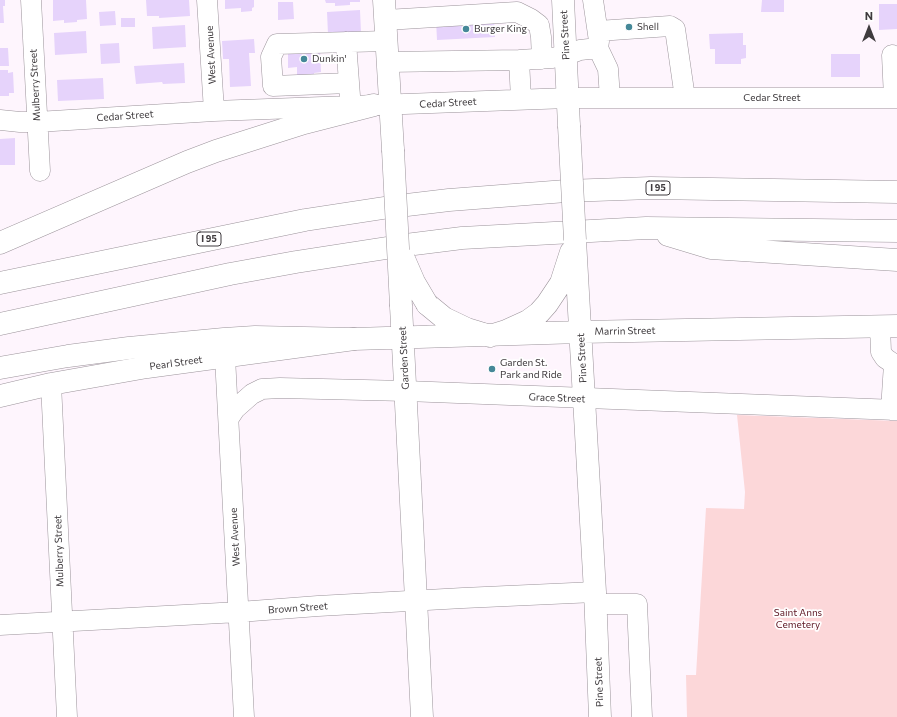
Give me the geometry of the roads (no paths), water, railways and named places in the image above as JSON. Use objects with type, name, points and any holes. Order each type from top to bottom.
[{"type":"main road","name":"Pine Street","points":[[563,0],[600,717]]},
{"type":"main road","name":"Garden Street","points":[[386,20],[388,62],[382,105],[393,150],[422,717]]},
{"type":"main road","points":[[0,243],[216,150],[298,125],[382,105]]},
{"type":"main road","name":"I 95","points":[[0,283],[291,223],[363,211],[449,200],[535,192],[644,188],[897,192]]},
{"type":"main road","points":[[646,228],[711,248],[897,260]]},
{"type":"main road","points":[[0,324],[230,274],[317,258],[462,238],[646,228],[897,232]]},
{"type":"main road","points":[[397,239],[403,258],[414,282],[427,304],[439,315],[455,325],[490,336],[506,331],[528,321],[539,313],[555,294],[566,270],[575,240]]},
{"type":"main road","name":"Marrin Street","points":[[354,339],[490,336],[580,332],[888,326]]},
{"type":"main road","points":[[0,368],[68,356],[121,349],[224,339],[255,337],[354,339]]},
{"type":"main road","name":"Pearl Street","points":[[0,396],[52,384],[154,366],[354,339]]},
{"type":"street","name":"Mulberry Street","points":[[31,0],[40,171]]},
{"type":"street","name":"West Avenue","points":[[207,0],[214,111]]},
{"type":"street","points":[[594,0],[598,40],[608,69],[610,98]]},
{"type":"street","points":[[349,84],[273,86],[271,57],[277,44],[346,42],[386,20],[518,12],[532,19],[539,25],[542,59]]},
{"type":"street","points":[[388,62],[542,59],[566,55],[580,50],[598,40],[670,26],[675,29],[685,98]]},
{"type":"street","points":[[346,42],[350,106]]},
{"type":"street","points":[[896,55],[896,98]]},
{"type":"street","points":[[519,60],[521,100]]},
{"type":"street","name":"Cedar Street","points":[[0,120],[37,122],[214,111],[568,98],[896,98]]},
{"type":"street","points":[[888,326],[881,352],[885,358],[895,364],[894,410]]},
{"type":"street","name":"West Avenue","points":[[224,357],[244,717]]},
{"type":"street","name":"Mulberry Street","points":[[52,384],[66,717]]},
{"type":"street","name":"Grace Street","points":[[228,418],[242,402],[252,394],[262,389],[280,388],[406,391],[894,410]]},
{"type":"street","name":"Brown Street","points":[[0,625],[416,601],[595,598],[637,604],[642,717]]},
{"type":"place","name":"Shell","points":[[629,27]]},
{"type":"place","name":"Burger King","points":[[466,29]]},
{"type":"place","name":"Dunkin'","points":[[304,59]]},
{"type":"place","name":"Garden St. Park and Ride","points":[[492,369]]},
{"type":"park label","name":"Saint Anns Cemetery","points":[[798,618]]}]
